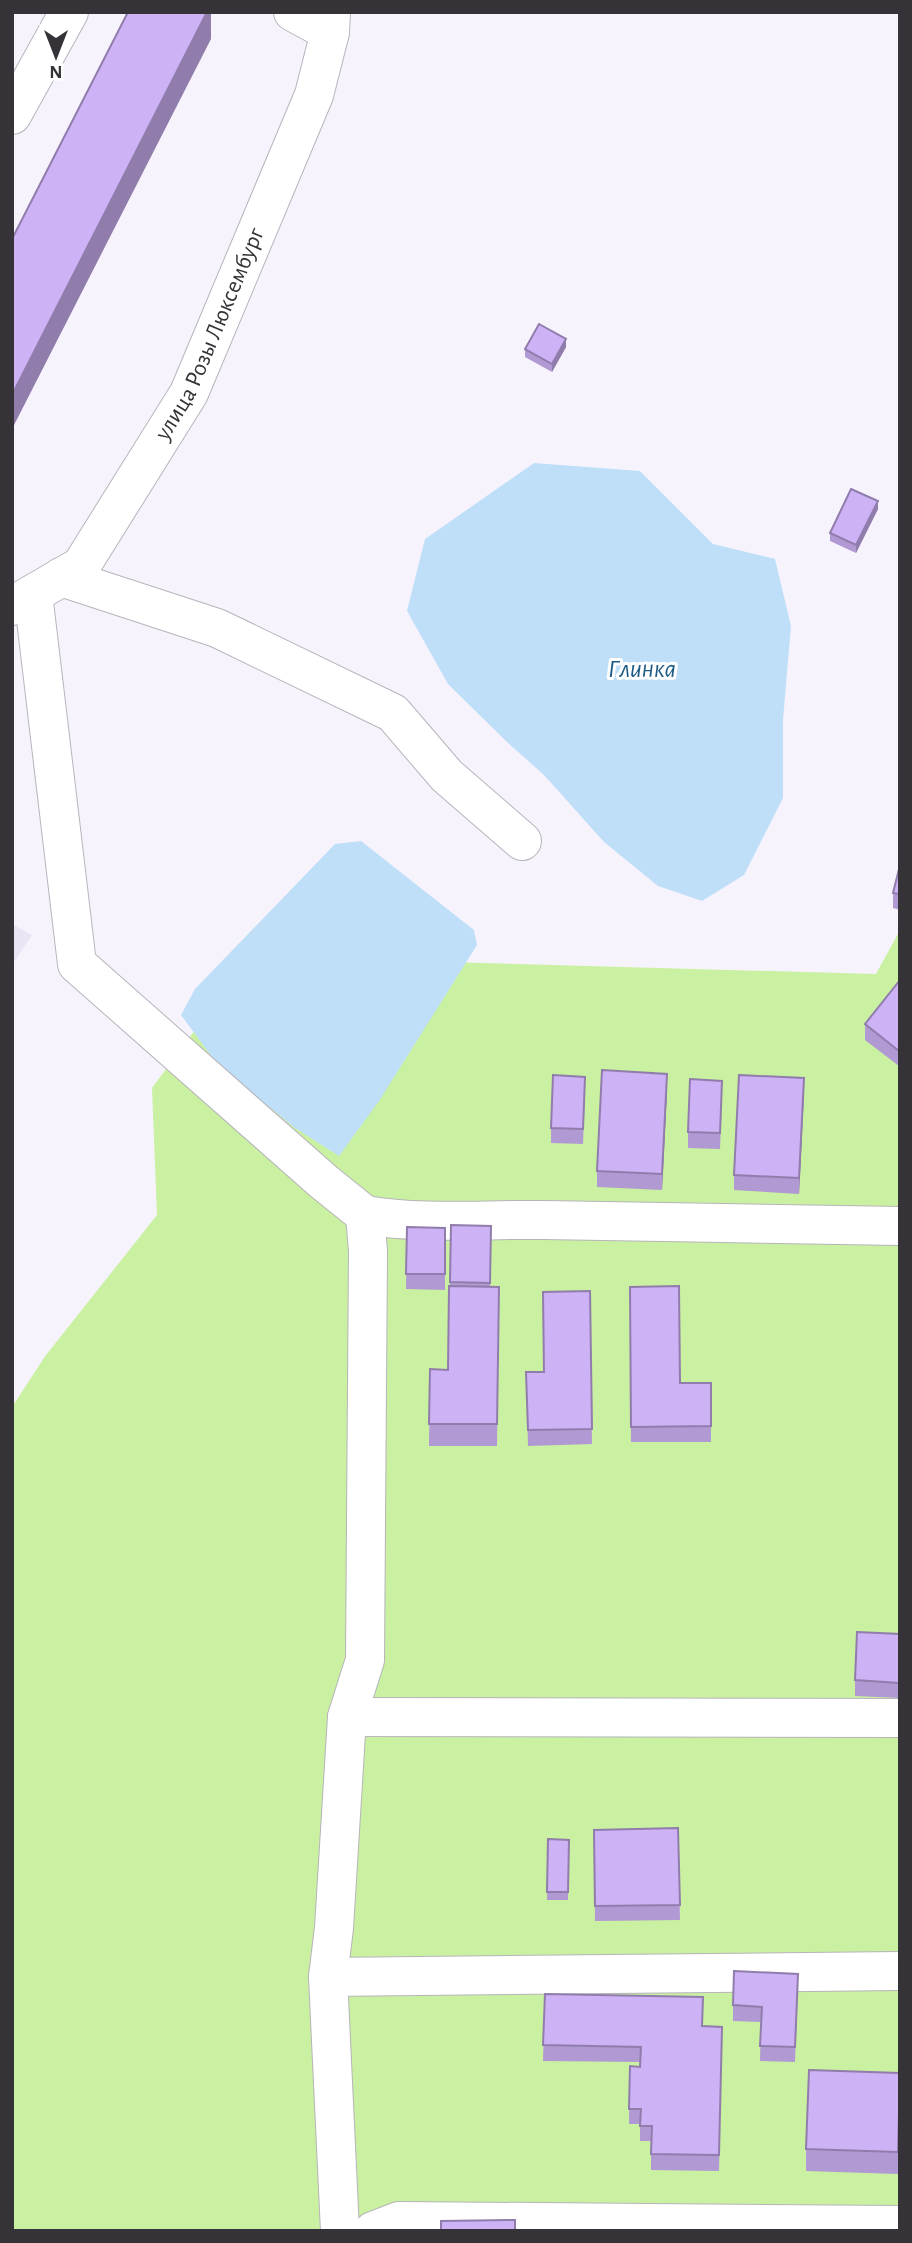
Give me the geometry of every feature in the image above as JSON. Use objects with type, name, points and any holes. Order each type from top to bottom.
[{"type":"street","points":[[12,115],[69,12]]},
{"type":"street","points":[[293,12],[330,22]]},
{"type":"street","name":"улица Розы Люксембург","points":[[35,593],[81,566],[189,393],[314,95],[330,22]]},
{"type":"street","points":[[340,2231],[328,1977],[334,1928],[347,1717],[365,1660],[366,1233],[77,964],[35,593],[218,628],[393,713],[447,776],[522,841]]},
{"type":"street","points":[[366,1233],[386,1219],[449,1222],[530,1220],[900,1226]]},
{"type":"street","points":[[347,1717],[900,1718]]},
{"type":"street","points":[[328,1977],[900,1971]]},
{"type":"street","points":[[373,2231],[399,2221],[900,2225]]},
{"type":"shaded area","points":[[12,924],[32,935],[12,965]]},
{"type":"green space","points":[[900,930],[900,2219],[689,2231],[12,2231],[12,1407],[46,1355],[157,1215],[152,1088],[258,945],[409,961],[876,974]]},
{"type":"water","name":"Глинка","points":[[534,463],[640,471],[713,544],[775,559],[791,626],[783,720],[783,798],[744,875],[702,901],[658,886],[604,842],[544,775],[448,684],[407,611],[425,539]]},
{"type":"water","points":[[361,841],[474,930],[477,945],[379,1101],[339,1156],[295,1128],[218,1065],[181,1015],[195,989],[335,844]]},
{"type":"building","points":[[128,12],[207,12],[12,395],[12,239]]},
{"type":"building","points":[[539,324],[566,339],[552,364],[525,349]]},
{"type":"building","points":[[851,489],[878,501],[856,545],[830,533]]},
{"type":"building","points":[[900,865],[900,894],[893,893]]},
{"type":"building","points":[[900,980],[900,1050],[899,1051],[865,1024]]},
{"type":"building","points":[[602,1070],[667,1074],[662,1174],[597,1171]]},
{"type":"building","points":[[553,1075],[585,1077],[583,1129],[551,1128]]},
{"type":"building","points":[[739,1075],[804,1078],[799,1178],[734,1175]]},
{"type":"building","points":[[690,1079],[722,1081],[720,1133],[688,1132]]},
{"type":"building","points":[[451,1225],[491,1226],[490,1283],[450,1282]]},
{"type":"building","points":[[407,1227],[445,1228],[445,1274],[406,1274]]},
{"type":"building","points":[[449,1286],[499,1287],[497,1424],[429,1424],[430,1369],[448,1370]]},
{"type":"building","points":[[679,1286],[680,1383],[711,1383],[711,1426],[631,1427],[630,1287]]},
{"type":"building","points":[[590,1291],[592,1429],[528,1430],[526,1372],[544,1372],[543,1292]]},
{"type":"building","points":[[857,1632],[900,1634],[900,1683],[855,1680]]},
{"type":"building","points":[[678,1828],[680,1905],[595,1906],[594,1830]]},
{"type":"building","points":[[548,1839],[569,1840],[568,1892],[547,1892]]},
{"type":"building","points":[[734,1971],[798,1974],[795,2047],[760,2046],[762,2007],[733,2005]]},
{"type":"building","points":[[545,1994],[703,1997],[702,2026],[722,2027],[719,2155],[651,2154],[652,2126],[640,2126],[641,2109],[629,2109],[630,2066],[640,2067],[641,2047],[543,2045]]},
{"type":"building","points":[[809,2070],[900,2073],[898,2152],[806,2149]]},
{"type":"building","points":[[515,2220],[515,2231],[441,2231],[441,2221]]}]
